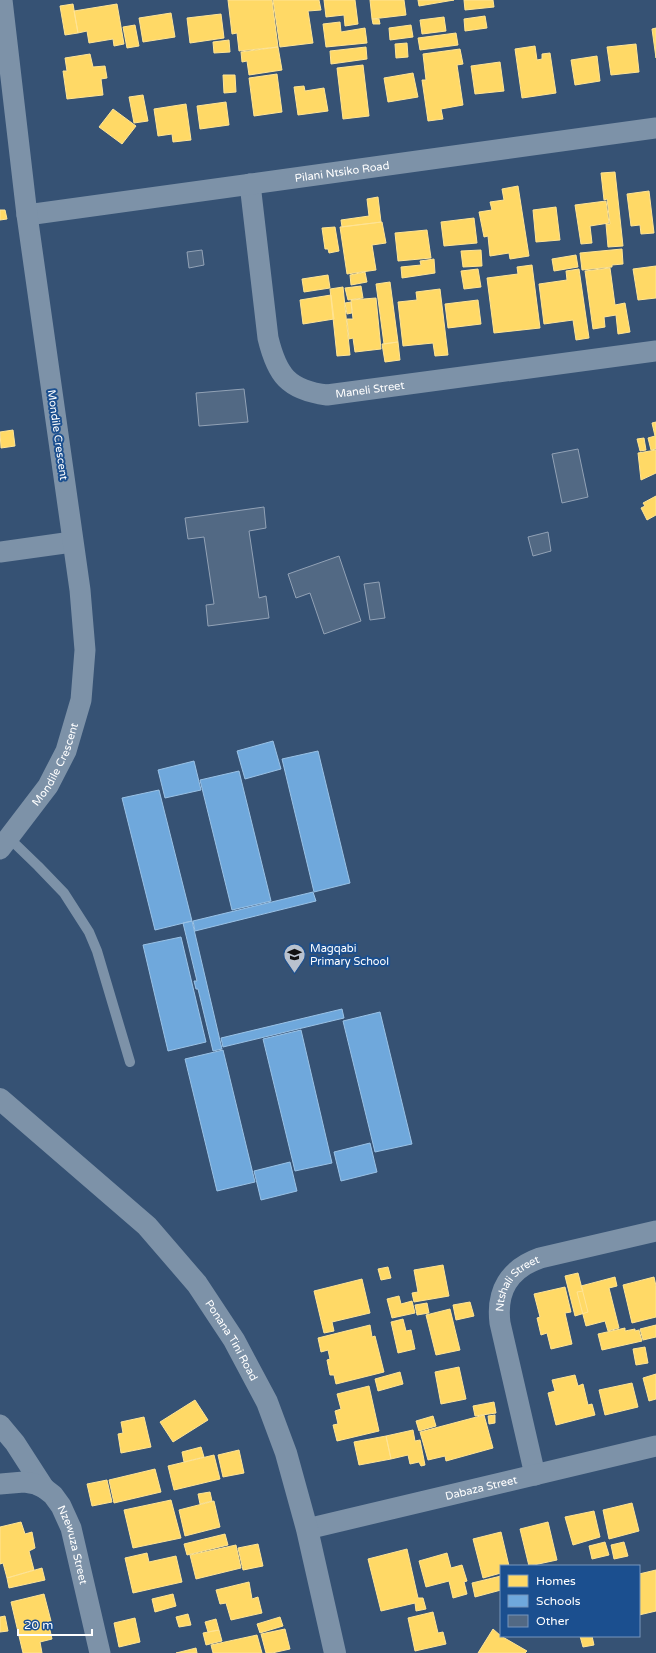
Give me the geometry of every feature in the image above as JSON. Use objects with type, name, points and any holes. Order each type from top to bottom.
[{"type":"street","name":"Mondile Crescent","points":[[2,0],[27,215],[72,542],[80,590],[85,650],[81,700],[66,751],[48,786],[4,844]]},
{"type":"street","name":"Pilani Ntsiko Road","points":[[27,215],[656,128]]},
{"type":"street","name":"Maneli Street","points":[[250,184],[269,343],[278,367],[298,389],[311,393],[327,395],[656,351]]},
{"type":"street","points":[[0,552],[72,542]]},
{"type":"street","name":"Ponana Tini Road","points":[[1,1101],[147,1226],[197,1284],[234,1340],[267,1402],[286,1453],[307,1529],[336,1653]]},
{"type":"street","name":"Ntshali Street","points":[[535,1474],[500,1323],[498,1309],[500,1294],[507,1283],[527,1263],[540,1258],[656,1231]]},
{"type":"street","points":[[0,1425],[15,1444],[44,1488]]},
{"type":"street","name":"Dabaza Street","points":[[307,1529],[656,1446]]},
{"type":"street","name":"Nzewuza Street","points":[[0,1484],[24,1482],[35,1484],[44,1488],[61,1506],[71,1528],[100,1653]]},
{"type":"lane","points":[[4,844],[38,866],[64,893],[89,932],[97,951],[130,1062]]},
{"type":"building: Homes","points":[[228,0],[272,0],[278,47],[239,51],[237,33],[232,34]]},
{"type":"building: Homes","points":[[273,0],[319,0],[321,10],[308,11],[313,43],[280,47]]},
{"type":"building: Homes","points":[[324,0],[355,0],[358,24],[345,26],[344,15],[326,17]]},
{"type":"building: Homes","points":[[370,0],[404,0],[406,15],[372,19]]},
{"type":"building: Homes","points":[[418,0],[454,0],[419,6]]},
{"type":"building: Homes","points":[[464,0],[493,0],[494,7],[465,10]]},
{"type":"building: Homes","points":[[73,4],[78,33],[65,35],[60,6]]},
{"type":"building: Homes","points":[[117,4],[124,44],[114,46],[113,39],[89,43],[87,31],[78,33],[74,11]]},
{"type":"building: Homes","points":[[171,13],[175,37],[143,42],[139,18]]},
{"type":"building: Homes","points":[[221,14],[224,38],[190,43],[187,18]]},
{"type":"building: Homes","points":[[485,16],[487,28],[465,31],[464,19]]},
{"type":"building: Homes","points":[[444,17],[446,31],[422,34],[420,20]]},
{"type":"building: Homes","points":[[372,19],[379,19],[380,24],[373,24]]},
{"type":"building: Homes","points":[[340,22],[341,32],[365,28],[367,43],[326,47],[323,24]]},
{"type":"building: Homes","points":[[135,25],[139,46],[127,48],[123,27]]},
{"type":"building: Homes","points":[[411,25],[413,37],[390,40],[389,28]]},
{"type":"building: Homes","points":[[656,28],[656,58],[652,29]]},
{"type":"building: Homes","points":[[456,33],[458,45],[420,50],[418,38]]},
{"type":"building: Homes","points":[[229,40],[230,52],[214,53],[213,42]]},
{"type":"building: Homes","points":[[407,43],[408,57],[396,58],[395,44]]},
{"type":"building: Homes","points":[[636,44],[639,72],[611,75],[607,47]]},
{"type":"building: Homes","points":[[535,46],[537,60],[542,59],[542,54],[550,53],[556,93],[522,98],[515,49]]},
{"type":"building: Homes","points":[[278,47],[282,70],[249,75],[247,61],[242,62],[241,52]]},
{"type":"building: Homes","points":[[366,47],[367,59],[331,64],[330,51]]},
{"type":"building: Homes","points":[[460,49],[463,64],[457,65],[463,105],[441,109],[443,119],[428,121],[422,80],[426,80],[423,54]]},
{"type":"building: Homes","points":[[90,54],[93,67],[105,66],[107,78],[101,79],[103,95],[67,99],[63,71],[67,71],[65,58]]},
{"type":"building: Homes","points":[[597,56],[600,81],[575,85],[571,60]]},
{"type":"building: Homes","points":[[500,62],[504,91],[475,94],[471,66]]},
{"type":"building: Homes","points":[[363,65],[369,116],[343,119],[337,68]]},
{"type":"building: Homes","points":[[413,73],[418,97],[388,102],[384,78]]},
{"type":"building: Homes","points":[[277,74],[282,112],[254,116],[249,78]]},
{"type":"building: Homes","points":[[223,75],[235,75],[236,92],[224,93]]},
{"type":"building: Homes","points":[[304,86],[305,91],[324,88],[328,111],[298,115],[294,87]]},
{"type":"building: Homes","points":[[143,95],[148,121],[134,123],[129,97]]},
{"type":"building: Homes","points":[[226,102],[229,125],[200,129],[197,106]]},
{"type":"building: Homes","points":[[186,104],[191,140],[173,142],[172,134],[158,136],[154,109]]},
{"type":"building: Homes","points":[[113,109],[136,126],[122,144],[99,127]]},
{"type":"building: Homes","points":[[615,172],[623,246],[608,247],[606,224],[610,224],[607,199],[604,200],[601,173]]},
{"type":"building: Homes","points":[[518,186],[529,256],[510,259],[509,253],[490,256],[488,236],[484,237],[479,212],[492,210],[490,202],[504,200],[502,189]]},
{"type":"building: Homes","points":[[649,191],[654,233],[641,234],[640,225],[631,226],[627,194]]},
{"type":"building: Homes","points":[[378,197],[381,222],[342,227],[341,220],[369,216],[367,199]]},
{"type":"building: Homes","points":[[606,201],[609,223],[590,226],[592,243],[581,244],[575,205]]},
{"type":"building: Homes","points":[[556,207],[560,240],[536,242],[533,210]]},
{"type":"building: Homes","points":[[0,210],[5,210],[7,219],[0,220]]},
{"type":"building: Homes","points":[[474,218],[477,243],[444,246],[441,222]]},
{"type":"building: Homes","points":[[382,222],[386,243],[372,245],[376,270],[347,274],[340,227]]},
{"type":"building: Homes","points":[[335,227],[339,251],[329,253],[328,249],[325,249],[322,228]]},
{"type":"building: Homes","points":[[427,230],[431,258],[398,261],[395,233]]},
{"type":"building: Homes","points":[[622,249],[623,264],[612,265],[612,267],[582,270],[580,253]]},
{"type":"building: Homes","points":[[481,250],[482,266],[463,267],[461,251]]},
{"type":"building: Homes","points":[[576,255],[578,267],[554,271],[552,259]]},
{"type":"building: Homes","points":[[434,259],[435,273],[402,278],[401,267],[421,265],[420,261]]},
{"type":"building: Homes","points":[[532,265],[540,328],[494,333],[487,278],[518,274],[517,267]]},
{"type":"building: Homes","points":[[656,266],[656,298],[638,300],[633,269]]},
{"type":"building: Homes","points":[[610,268],[615,305],[625,303],[630,332],[618,334],[616,315],[604,317],[605,327],[593,329],[585,271]]},
{"type":"building: Homes","points":[[478,269],[481,287],[464,289],[461,271]]},
{"type":"building: Homes","points":[[579,269],[589,338],[576,340],[573,320],[544,324],[539,284],[567,280],[566,271]]},
{"type":"building: Homes","points":[[365,272],[367,282],[351,285],[350,275]]},
{"type":"building: Homes","points":[[328,275],[330,288],[304,292],[302,279]]},
{"type":"building: Homes","points":[[390,282],[398,342],[384,344],[376,284]]},
{"type":"building: Homes","points":[[361,286],[363,298],[348,300],[345,288]]},
{"type":"building: Homes","points":[[343,287],[350,355],[337,356],[330,289]]},
{"type":"building: Homes","points":[[440,289],[448,355],[435,356],[433,343],[403,346],[398,302],[417,300],[416,292]]},
{"type":"building: Homes","points":[[331,295],[334,319],[303,324],[300,300]]},
{"type":"building: Homes","points":[[376,298],[381,349],[355,352],[353,338],[349,339],[347,319],[353,319],[351,300]]},
{"type":"building: Homes","points":[[478,300],[481,324],[448,328],[445,304]]},
{"type":"building: Homes","points":[[351,302],[352,313],[347,314],[345,303]]},
{"type":"building: Homes","points":[[398,342],[400,360],[385,362],[382,344]]},
{"type":"building: Homes","points":[[656,422],[656,449],[651,450],[648,438],[655,436],[652,423]]},
{"type":"building: Homes","points":[[13,430],[15,446],[1,448],[0,432]]},
{"type":"building: Homes","points":[[644,438],[646,450],[640,451],[637,439]]},
{"type":"building: Homes","points":[[656,450],[656,473],[641,480],[638,453]]},
{"type":"building: Homes","points":[[656,496],[656,515],[647,520],[641,508],[645,506],[643,503]]},
{"type":"building: Homes","points":[[443,1265],[449,1296],[414,1302],[412,1293],[418,1292],[414,1270]]},
{"type":"building: Homes","points":[[388,1267],[391,1278],[381,1280],[378,1269]]},
{"type":"building: Homes","points":[[578,1273],[588,1312],[575,1316],[565,1276]]},
{"type":"building: Homes","points":[[615,1277],[617,1286],[609,1288],[619,1328],[608,1331],[605,1321],[586,1326],[577,1292],[583,1291],[581,1286]]},
{"type":"building: Homes","points":[[654,1277],[656,1286],[656,1317],[632,1323],[623,1285]]},
{"type":"building: Homes","points":[[362,1279],[370,1313],[332,1322],[334,1331],[324,1333],[314,1291]]},
{"type":"building: Homes","points":[[565,1287],[571,1312],[565,1313],[572,1344],[551,1349],[547,1333],[541,1335],[537,1318],[540,1317],[534,1294]]},
{"type":"building: Homes","points":[[399,1296],[401,1304],[412,1301],[415,1313],[392,1318],[387,1299]]},
{"type":"building: Homes","points":[[470,1302],[474,1316],[456,1320],[453,1305]]},
{"type":"building: Homes","points":[[427,1303],[429,1313],[417,1315],[415,1305]]},
{"type":"building: Homes","points":[[450,1309],[460,1350],[436,1355],[426,1315]]},
{"type":"building: Homes","points":[[403,1319],[406,1331],[411,1330],[415,1349],[398,1353],[391,1322]]},
{"type":"building: Homes","points":[[370,1325],[372,1337],[375,1336],[384,1372],[336,1384],[334,1375],[330,1375],[327,1360],[330,1359],[328,1350],[321,1352],[318,1338]]},
{"type":"building: Homes","points":[[656,1325],[656,1337],[643,1340],[640,1329]]},
{"type":"building: Homes","points":[[625,1328],[625,1331],[635,1329],[635,1331],[639,1330],[642,1341],[602,1350],[598,1334]]},
{"type":"building: Homes","points":[[645,1347],[648,1363],[636,1365],[633,1349]]},
{"type":"building: Homes","points":[[459,1367],[466,1399],[441,1404],[435,1372]]},
{"type":"building: Homes","points":[[400,1372],[403,1384],[378,1391],[375,1379]]},
{"type":"building: Homes","points":[[656,1374],[656,1399],[649,1401],[643,1378]]},
{"type":"building: Homes","points":[[575,1375],[578,1386],[583,1384],[588,1405],[592,1404],[595,1415],[556,1425],[548,1393],[555,1391],[552,1380]]},
{"type":"building: Homes","points":[[632,1383],[638,1407],[605,1415],[599,1390]]},
{"type":"building: Homes","points":[[369,1386],[379,1431],[337,1441],[333,1425],[338,1424],[335,1411],[341,1409],[337,1394]]},
{"type":"building: Homes","points":[[195,1400],[208,1420],[173,1442],[160,1422]]},
{"type":"building: Homes","points":[[494,1402],[496,1413],[475,1416],[473,1406]]},
{"type":"building: Homes","points":[[484,1415],[493,1448],[446,1461],[445,1456],[428,1460],[420,1432]]},
{"type":"building: Homes","points":[[495,1415],[495,1423],[489,1424],[488,1416]]},
{"type":"building: Homes","points":[[433,1416],[436,1426],[419,1431],[416,1421]]},
{"type":"building: Homes","points":[[144,1417],[151,1447],[121,1453],[118,1434],[123,1433],[121,1422]]},
{"type":"building: Homes","points":[[413,1430],[415,1441],[420,1440],[425,1465],[421,1466],[419,1462],[410,1464],[408,1455],[391,1459],[386,1436]]},
{"type":"building: Homes","points":[[386,1436],[391,1459],[359,1465],[354,1442]]},
{"type":"building: Homes","points":[[201,1447],[204,1457],[184,1462],[182,1452]]},
{"type":"building: Homes","points":[[239,1450],[244,1473],[223,1477],[218,1455]]},
{"type":"building: Homes","points":[[214,1455],[220,1479],[174,1490],[168,1466]]},
{"type":"building: Homes","points":[[155,1469],[161,1492],[114,1503],[109,1480]]},
{"type":"building: Homes","points":[[107,1480],[112,1502],[92,1506],[87,1484]]},
{"type":"building: Homes","points":[[210,1492],[212,1501],[200,1504],[198,1494]]},
{"type":"building: Homes","points":[[171,1500],[181,1538],[133,1548],[124,1510]]},
{"type":"building: Homes","points":[[214,1501],[220,1527],[185,1536],[179,1510]]},
{"type":"building: Homes","points":[[632,1503],[639,1531],[609,1539],[603,1510]]},
{"type":"building: Homes","points":[[594,1511],[600,1537],[573,1545],[565,1517]]},
{"type":"building: Homes","points":[[21,1522],[25,1534],[32,1532],[35,1548],[29,1551],[34,1570],[7,1578],[3,1563],[0,1564],[0,1527]]},
{"type":"building: Homes","points":[[548,1522],[557,1560],[529,1565],[520,1529]]},
{"type":"building: Homes","points":[[501,1532],[509,1565],[500,1565],[500,1573],[483,1578],[473,1539]]},
{"type":"building: Homes","points":[[225,1534],[228,1545],[187,1555],[184,1544]]},
{"type":"building: Homes","points":[[605,1542],[609,1555],[592,1559],[589,1546]]},
{"type":"building: Homes","points":[[624,1542],[628,1556],[614,1559],[611,1545]]},
{"type":"building: Homes","points":[[258,1544],[263,1566],[243,1570],[238,1548]]},
{"type":"building: Homes","points":[[236,1545],[241,1568],[196,1579],[190,1555]]},
{"type":"building: Homes","points":[[407,1549],[418,1598],[423,1598],[426,1609],[416,1611],[415,1603],[381,1611],[368,1559]]},
{"type":"building: Homes","points":[[147,1553],[149,1562],[176,1556],[182,1582],[133,1593],[125,1558]]},
{"type":"building: Homes","points":[[447,1553],[451,1568],[462,1565],[467,1581],[464,1582],[467,1594],[453,1598],[449,1581],[426,1587],[419,1561]]},
{"type":"building: Homes","points":[[42,1568],[45,1580],[9,1588],[7,1578]]},
{"type":"building: Homes","points":[[656,1570],[656,1611],[640,1615],[640,1574]]},
{"type":"building: Homes","points":[[500,1576],[500,1590],[475,1597],[472,1583]]},
{"type":"building: Homes","points":[[249,1582],[252,1599],[258,1597],[262,1613],[231,1620],[226,1603],[220,1604],[216,1590]]},
{"type":"building: Homes","points":[[44,1594],[51,1621],[48,1621],[52,1639],[40,1642],[42,1653],[23,1653],[11,1602]]},
{"type":"building: Homes","points":[[173,1594],[176,1606],[155,1612],[152,1599]]},
{"type":"building: Homes","points":[[433,1612],[438,1633],[443,1632],[446,1644],[415,1651],[408,1618]]},
{"type":"building: Homes","points":[[188,1614],[191,1625],[179,1627],[176,1617]]},
{"type":"building: Homes","points":[[5,1616],[8,1631],[0,1632],[0,1617]]},
{"type":"building: Homes","points":[[280,1617],[283,1626],[260,1633],[257,1624]]},
{"type":"building: Homes","points":[[135,1618],[140,1642],[119,1647],[114,1623]]},
{"type":"building: Homes","points":[[216,1619],[219,1630],[208,1632],[205,1622]]},
{"type":"building: Homes","points":[[285,1629],[290,1649],[266,1653],[261,1634]]},
{"type":"building: Homes","points":[[493,1629],[500,1635],[500,1637],[503,1637],[527,1651],[525,1653],[478,1653]]},
{"type":"building: Homes","points":[[219,1630],[222,1641],[206,1645],[203,1633]]},
{"type":"building: Homes","points":[[257,1635],[262,1653],[213,1653],[211,1645]]},
{"type":"building: Homes","points":[[580,1637],[592,1637],[594,1645],[583,1647]]},
{"type":"building: Homes","points":[[196,1648],[197,1653],[176,1653]]},
{"type":"building: Schools","points":[[273,741],[281,769],[245,779],[237,751]]},
{"type":"building: Schools","points":[[318,751],[350,883],[314,892],[282,759]]},
{"type":"building: Schools","points":[[194,761],[201,790],[165,798],[158,770]]},
{"type":"building: Schools","points":[[239,771],[271,901],[232,910],[200,780]]},
{"type":"building: Schools","points":[[159,790],[192,921],[155,930],[122,798]]},
{"type":"building: Schools","points":[[313,892],[316,901],[195,931],[193,921]]},
{"type":"building: Schools","points":[[192,921],[222,1049],[213,1051],[198,989],[196,989],[194,981],[197,981],[183,923]]},
{"type":"building: Schools","points":[[181,937],[206,1042],[168,1051],[143,945]]},
{"type":"building: Schools","points":[[342,1009],[344,1018],[223,1047],[221,1038]]},
{"type":"building: Schools","points":[[380,1012],[412,1144],[375,1152],[343,1021]]},
{"type":"building: Schools","points":[[301,1030],[332,1163],[295,1171],[263,1039]]},
{"type":"building: Schools","points":[[223,1050],[255,1182],[217,1191],[185,1059]]},
{"type":"building: Schools","points":[[370,1143],[377,1172],[341,1181],[334,1152]]},
{"type":"building: Schools","points":[[290,1162],[297,1191],[261,1200],[254,1171]]},
{"type":"building: Other","points":[[202,250],[204,265],[189,268],[187,252]]},
{"type":"building: Other","points":[[244,389],[248,422],[199,426],[196,393]]},
{"type":"building: Other","points":[[578,449],[588,497],[562,503],[552,454]]},
{"type":"building: Other","points":[[264,507],[266,528],[249,531],[259,598],[266,596],[269,618],[208,626],[206,605],[214,604],[204,537],[188,539],[185,518]]},
{"type":"building: Other","points":[[548,532],[551,551],[533,556],[528,537]]},
{"type":"building: Other","points":[[339,556],[361,621],[324,634],[310,593],[296,598],[288,574]]},
{"type":"building: Other","points":[[379,582],[385,618],[370,620],[364,584]]},
{"type":"place","name":"Magqabi Primary School","points":[[295,974]]}]
